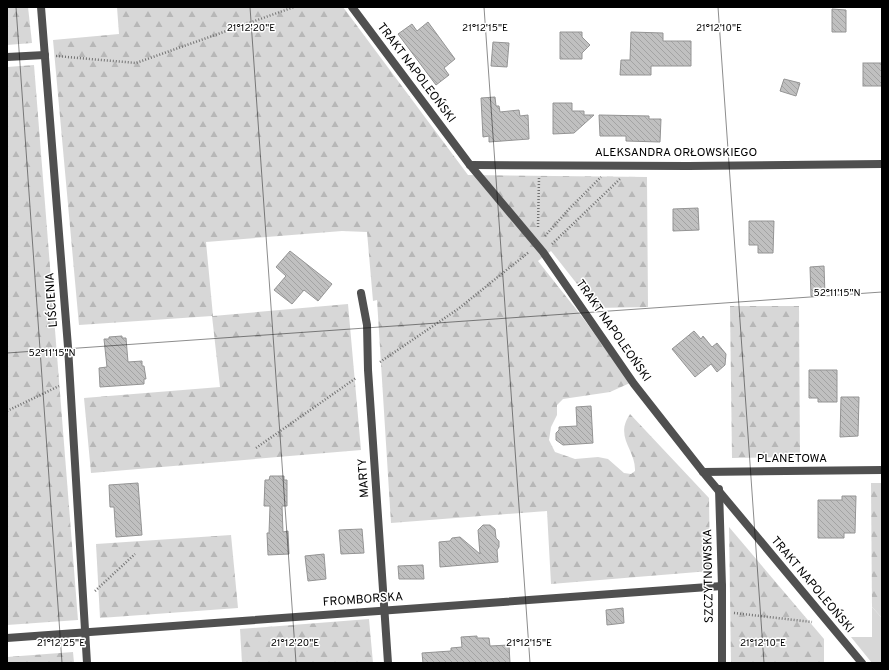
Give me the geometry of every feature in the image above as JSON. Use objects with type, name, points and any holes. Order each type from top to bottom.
[{"type":"street","name":"LIŚCIENIA","points":[[41,7],[70,381],[87,663]]},
{"type":"street","name":"TRAKT NAPOLEOŃSKI","points":[[352,7],[470,165],[543,252],[634,384],[703,472],[719,489],[777,562],[830,623],[862,663]]},
{"type":"street","points":[[7,57],[45,55]]},
{"type":"street","name":"ALEKSANDRA ORŁOWSKIEGO","points":[[470,165],[882,164]]},
{"type":"street","name":"MARTY","points":[[361,293],[367,325],[368,370],[383,610],[388,663]]},
{"type":"street","name":"PLANETOWA","points":[[703,472],[882,470]]},
{"type":"street","name":"SZCZYTNOWSKA","points":[[719,489],[722,586],[722,663]]},
{"type":"street","name":"FROMBORSKA","points":[[7,638],[722,586]]},
{"type":"path","points":[[45,55],[136,63],[294,7]]},
{"type":"path","points":[[537,245],[540,165]]},
{"type":"path","points":[[256,448],[458,309],[537,245],[570,208],[612,165]]},
{"type":"path","points":[[543,252],[634,165]]},
{"type":"path","points":[[7,411],[70,381]]},
{"type":"path","points":[[84,601],[135,554]]},
{"type":"path","points":[[722,611],[830,623]]},
{"type":"green space","points":[[7,7],[28,7],[32,43],[7,45]]},
{"type":"green space","points":[[117,7],[343,7],[468,175],[647,177],[648,307],[596,308],[551,251],[538,261],[583,318],[630,383],[610,392],[563,399],[557,405],[557,415],[551,427],[549,440],[555,452],[575,459],[598,457],[608,459],[624,473],[631,474],[635,471],[634,463],[624,430],[630,414],[709,498],[710,571],[551,584],[547,511],[391,523],[377,300],[373,301],[367,232],[342,231],[206,242],[213,316],[348,304],[361,450],[91,473],[84,398],[220,387],[212,316],[79,325],[53,40],[119,34]]},
{"type":"green space","points":[[34,65],[78,620],[7,625],[7,67]]},
{"type":"green space","points":[[730,306],[799,306],[800,457],[732,458]]},
{"type":"green space","points":[[871,483],[882,483],[882,618],[872,607]]},
{"type":"green space","points":[[729,527],[824,639],[824,663],[731,663]]},
{"type":"green space","points":[[231,535],[238,608],[100,618],[96,544]]},
{"type":"green space","points":[[872,607],[882,618],[882,663],[872,663],[851,637],[872,637]]},
{"type":"green space","points":[[369,619],[373,663],[242,663],[240,629]]},
{"type":"green space","points":[[73,652],[74,663],[7,663],[7,657]]},
{"type":"building","points":[[832,9],[846,10],[846,32],[832,32]]},
{"type":"building","points":[[428,22],[455,59],[444,68],[449,75],[436,85],[398,34],[412,24],[417,31]]},
{"type":"building","points":[[560,32],[582,32],[582,37],[590,45],[582,53],[582,59],[560,59]]},
{"type":"building","points":[[631,32],[663,33],[663,41],[691,41],[691,66],[651,66],[651,75],[620,75],[621,60],[630,60]]},
{"type":"building","points":[[493,42],[509,43],[507,67],[491,66]]},
{"type":"building","points":[[863,63],[882,63],[882,86],[863,86]]},
{"type":"building","points":[[784,79],[800,83],[796,96],[780,91]]},
{"type":"building","points":[[495,97],[496,106],[499,106],[500,112],[519,110],[520,116],[528,115],[529,139],[489,142],[489,136],[483,137],[481,98]]},
{"type":"building","points":[[553,103],[572,103],[572,111],[584,111],[584,115],[594,115],[574,133],[553,134]]},
{"type":"building","points":[[599,115],[649,116],[649,119],[661,119],[660,142],[626,141],[626,136],[600,136]]},
{"type":"building","points":[[698,208],[699,230],[673,231],[673,209]]},
{"type":"building","points":[[749,221],[774,221],[773,253],[758,253],[758,245],[749,245]]},
{"type":"building","points":[[290,251],[332,284],[318,301],[304,290],[292,304],[274,290],[286,276],[276,267]]},
{"type":"building","points":[[824,266],[825,295],[811,296],[810,267]]},
{"type":"building","points":[[694,331],[701,339],[703,336],[712,347],[717,343],[726,354],[725,365],[717,372],[711,364],[695,377],[672,349]]},
{"type":"building","points":[[122,336],[122,338],[126,338],[128,362],[142,361],[146,379],[144,379],[144,384],[100,387],[99,368],[107,367],[104,339]]},
{"type":"building","points":[[809,370],[837,370],[837,402],[818,402],[818,398],[809,398]]},
{"type":"building","points":[[841,397],[859,397],[858,436],[840,437]]},
{"type":"building","points":[[591,406],[593,443],[563,445],[556,440],[556,433],[559,430],[559,427],[577,426],[576,407]]},
{"type":"building","points":[[270,476],[284,476],[284,480],[287,480],[287,506],[282,506],[283,532],[288,531],[289,554],[268,555],[267,533],[269,533],[270,506],[264,506],[265,480],[269,480]]},
{"type":"building","points":[[138,483],[142,535],[116,537],[114,507],[110,507],[109,485]]},
{"type":"building","points":[[842,496],[856,496],[855,533],[844,533],[844,538],[818,538],[818,500],[842,500]]},
{"type":"building","points":[[483,525],[490,525],[495,529],[496,538],[499,541],[499,547],[497,550],[498,562],[440,567],[439,542],[450,541],[452,538],[460,537],[480,554],[478,530]]},
{"type":"building","points":[[362,529],[364,553],[341,554],[339,530]]},
{"type":"building","points":[[324,554],[326,579],[308,581],[305,556]]},
{"type":"building","points":[[423,565],[424,579],[399,579],[398,566]]},
{"type":"building","points":[[623,608],[624,623],[607,625],[606,610]]},
{"type":"building","points":[[477,636],[477,638],[489,638],[490,646],[509,645],[510,663],[423,663],[422,653],[451,651],[451,648],[462,647],[461,637]]}]
